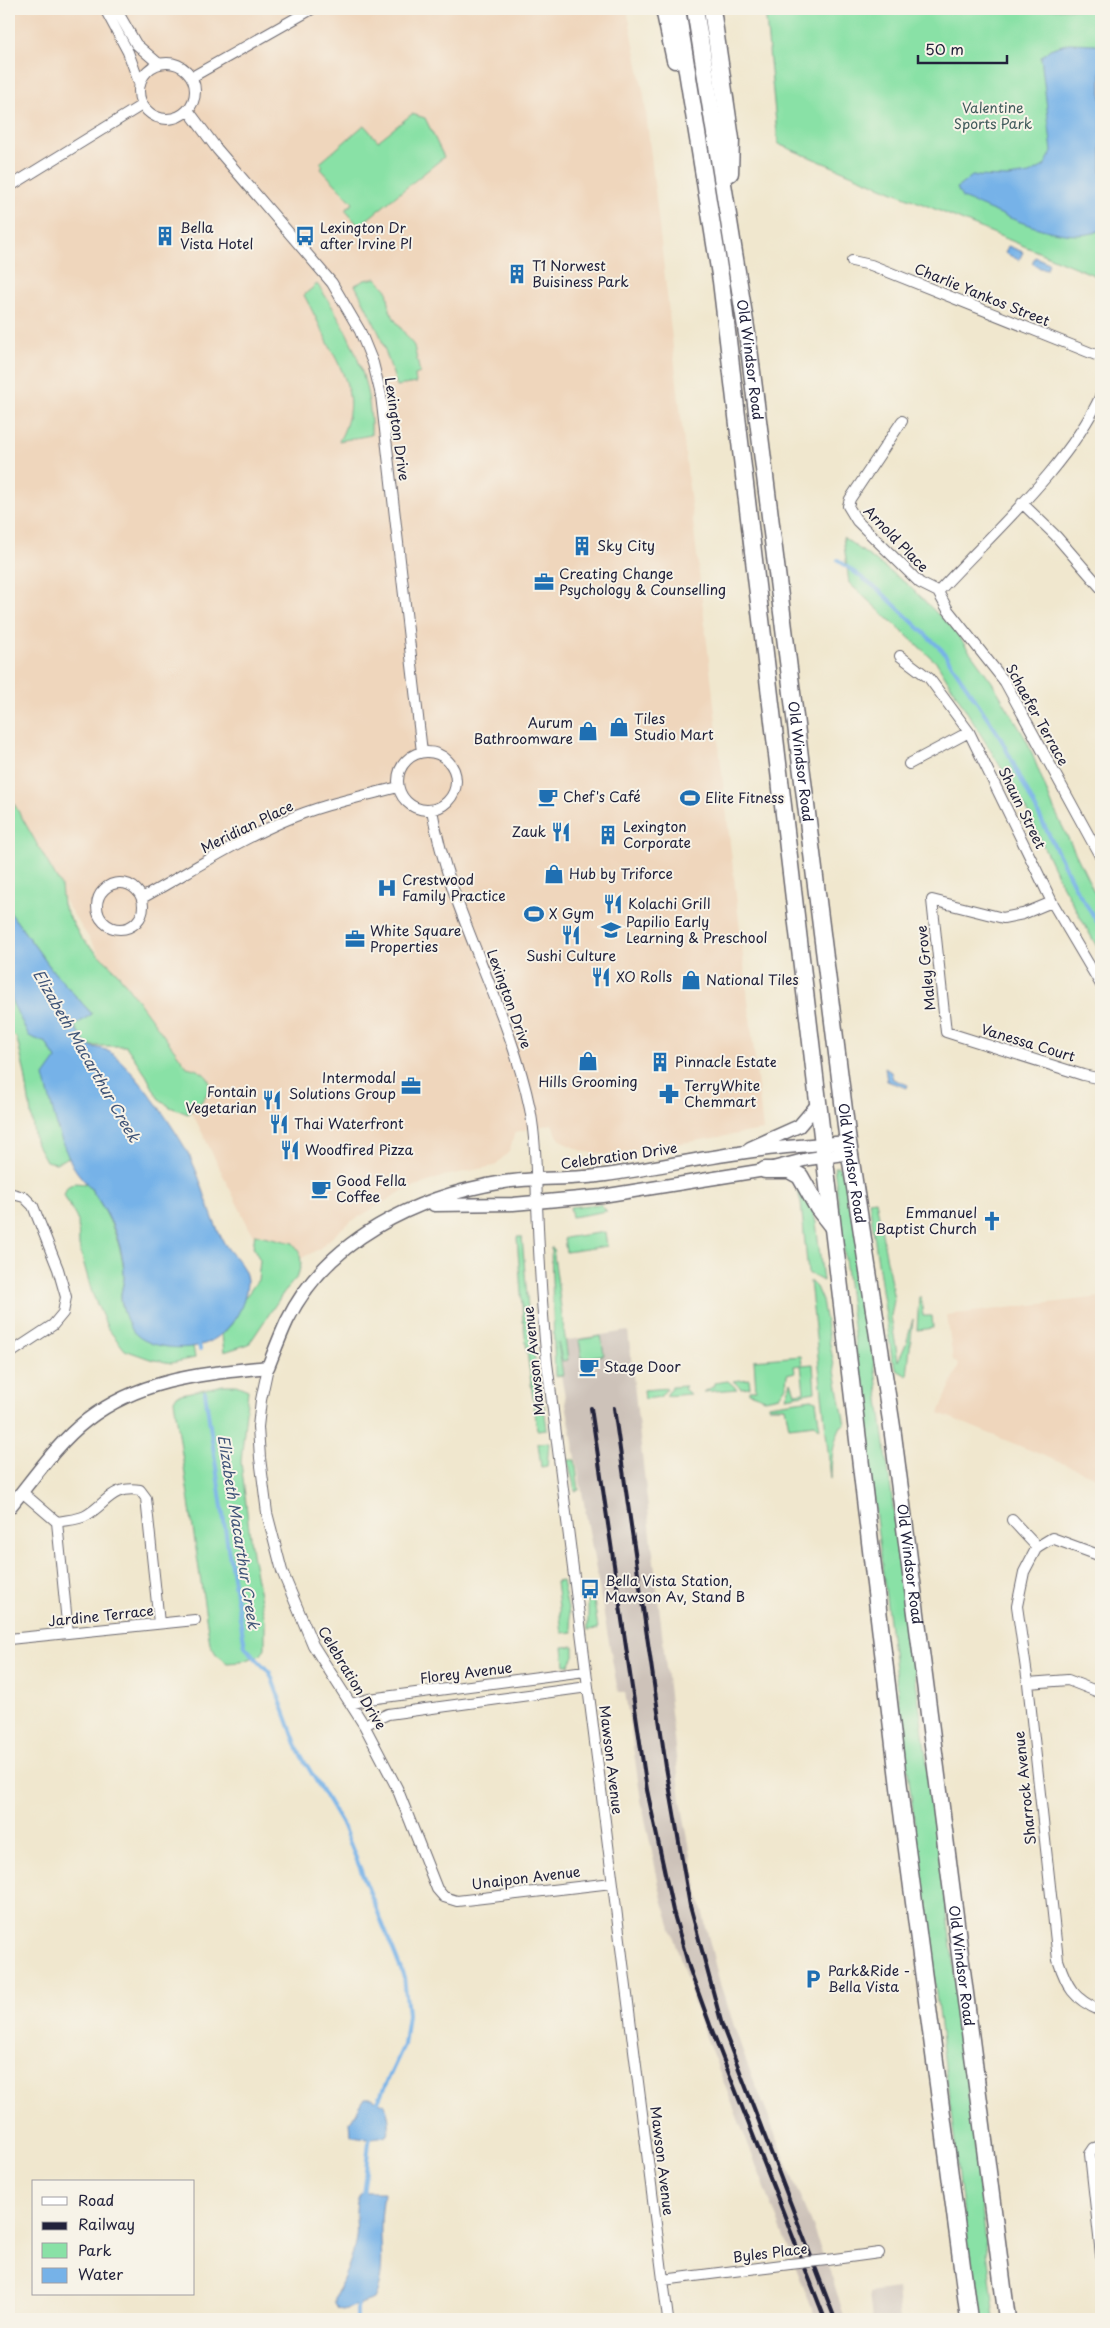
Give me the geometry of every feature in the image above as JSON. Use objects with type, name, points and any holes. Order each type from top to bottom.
[{"type":"highway","points":[[664,9],[714,236]]},
{"type":"highway","name":"Old Windsor Road","points":[[677,9],[721,281],[901,1804],[969,2319]]},
{"type":"highway","name":"Old Windsor Road","points":[[695,9],[748,340],[850,1147],[892,1427],[1007,2319]]},
{"type":"highway","points":[[712,9],[731,139],[730,222]]},
{"type":"highway","points":[[765,1170],[789,1170],[800,1176],[818,1208],[833,1228]]},
{"type":"street","points":[[105,9],[128,52],[140,85]]},
{"type":"street","points":[[116,9],[136,44],[159,64]]},
{"type":"street","points":[[192,77],[312,9]]},
{"type":"street","points":[[171,63],[182,66],[192,77],[196,92],[194,102],[179,117],[166,119],[153,115],[142,105],[139,92],[140,85],[144,73],[159,64],[171,63]]},
{"type":"street","points":[[9,187],[142,105]]},
{"type":"street","name":"Lexington Drive","points":[[188,110],[217,149],[332,283],[360,331],[372,363],[381,395],[422,752]]},
{"type":"street","name":"Charlie Yankos Street","points":[[852,261],[871,265],[1101,357]]},
{"type":"street","points":[[938,592],[1022,503],[1075,439],[1101,395]]},
{"type":"street","name":"Arnold Place","points":[[902,421],[850,499],[848,506],[858,521],[920,583],[938,592]]},
{"type":"street","points":[[1022,503],[1056,536],[1101,588]]},
{"type":"street","name":"Schaefer Terrace","points":[[938,592],[948,610],[1006,682],[1101,858]]},
{"type":"street","name":"Shaun Street","points":[[900,656],[929,678],[969,732],[1052,902],[1101,985]]},
{"type":"street","points":[[909,764],[969,732]]},
{"type":"street","points":[[422,752],[437,754],[446,760],[456,774],[453,794],[446,803],[432,810],[416,808],[408,803],[398,787],[398,777],[406,760],[422,752]]},
{"type":"street","name":"Meridian Place","points":[[142,898],[285,820],[319,808],[398,787]]},
{"type":"street","name":"Lexington Drive","points":[[432,810],[442,852],[458,901],[524,1084],[536,1144],[537,1202]]},
{"type":"street","points":[[118,883],[132,886],[142,898],[144,905],[140,918],[130,927],[116,929],[110,927],[100,917],[97,903],[99,896],[110,886],[118,883]]},
{"type":"street","name":"Maley Grove","points":[[946,1032],[932,900],[1003,918],[1023,914],[1052,902]]},
{"type":"street","name":"Vanessa Court","points":[[946,1032],[1101,1079]]},
{"type":"street","points":[[741,1152],[799,1126],[817,1105]]},
{"type":"street","points":[[824,1150],[850,1147]]},
{"type":"street","name":"Celebration Drive","points":[[421,1206],[537,1202],[602,1196],[765,1170],[824,1150]]},
{"type":"street","name":"Celebration Drive","points":[[444,1897],[432,1879],[411,1820],[397,1788],[364,1725],[313,1645],[282,1571],[270,1522],[260,1458],[258,1428],[260,1400],[268,1367],[287,1321],[304,1293],[324,1268],[369,1230],[394,1215],[469,1189],[504,1182],[600,1176],[741,1152],[824,1150]]},
{"type":"street","points":[[9,1193],[24,1197],[33,1206],[58,1269],[66,1298],[63,1313],[53,1325],[9,1354]]},
{"type":"street","name":"Mawson Avenue","points":[[537,1202],[546,1363],[668,2319]]},
{"type":"street","points":[[9,1508],[44,1464],[87,1420],[133,1393],[164,1381],[201,1374],[268,1367]]},
{"type":"street","points":[[57,1522],[84,1517],[117,1492],[129,1488],[140,1490],[146,1498],[159,1624]]},
{"type":"street","points":[[22,1492],[57,1522],[68,1633]]},
{"type":"street","points":[[1012,1520],[1037,1547],[1052,1538],[1101,1556]]},
{"type":"street","name":"Sharrock Avenue","points":[[1037,1547],[1024,1572],[1017,1606],[1028,1683],[1058,1960],[1066,1985],[1086,2004],[1101,2011]]},
{"type":"street","name":"Jardine Terrace","points":[[9,1639],[196,1620]]},
{"type":"street","name":"Florey Avenue","points":[[351,1704],[369,1699],[585,1670]]},
{"type":"street","points":[[1028,1683],[1068,1680],[1101,1693]]},
{"type":"street","points":[[364,1725],[388,1714],[588,1686]]},
{"type":"street","name":"Unaipon Avenue","points":[[444,1897],[457,1901],[612,1883]]},
{"type":"street","points":[[1098,2146],[1090,2154],[1090,2163],[1101,2255]]},
{"type":"street","name":"Byles Place","points":[[663,2280],[879,2253]]},
{"type":"shaded area","points":[[9,9],[627,9],[644,95],[763,1130],[608,1155],[585,1152],[568,1145],[558,1137],[552,1124],[515,1132],[509,1152],[494,1166],[444,1176],[399,1193],[347,1224],[319,1249],[275,1272],[254,1238],[181,1090],[95,947],[9,818]]},
{"type":"shaded area","points":[[1101,1297],[1101,1479],[939,1413],[959,1365],[953,1360],[947,1315]]},
{"type":"shaded area","points":[[628,1331],[681,1801],[698,1893],[719,1981],[745,2058],[832,2277],[845,2319],[816,2319],[699,2019],[662,1899],[641,1800],[625,1692],[618,1692],[555,1342]]},
{"type":"shaded area","points":[[897,2289],[900,2319],[872,2319],[869,2293]]},
{"type":"green space","name":"Valentine Sports Park","points":[[765,9],[1101,9],[1101,278],[778,144]]},
{"type":"green space","points":[[412,114],[425,118],[444,157],[359,226],[345,210],[353,203],[321,169],[323,166],[320,163],[364,125],[378,141]]},
{"type":"green space","points":[[376,278],[387,290],[390,310],[395,320],[414,346],[420,373],[415,375],[416,383],[397,386],[380,335],[355,285],[365,280]]},
{"type":"green space","points":[[317,284],[339,318],[356,355],[368,395],[371,435],[339,441],[349,415],[349,393],[342,371],[304,295]]},
{"type":"green space","points":[[843,537],[907,584],[954,630],[992,682],[1027,741],[1053,807],[1101,906],[1101,954],[1059,879],[1024,805],[937,663],[849,583]]},
{"type":"green space","points":[[9,795],[61,886],[63,905],[81,938],[116,971],[187,1067],[205,1075],[209,1081],[207,1094],[188,1114],[170,1107],[158,1098],[146,1075],[126,1046],[87,1046],[74,1025],[92,1014],[53,971],[9,911]]},
{"type":"green space","points":[[9,987],[13,1004],[46,1043],[56,1059],[57,1128],[69,1157],[56,1163],[46,1161],[35,1141],[25,1074],[17,1039],[9,1031]]},
{"type":"green space","points":[[834,1167],[839,1167],[849,1187],[854,1210],[952,1953],[995,2319],[977,2319],[877,1526]]},
{"type":"green space","points":[[74,1183],[87,1184],[101,1204],[112,1226],[120,1249],[124,1273],[121,1296],[125,1315],[179,1347],[193,1346],[195,1358],[171,1363],[150,1359],[125,1350],[108,1329],[92,1293],[79,1246],[78,1221],[64,1195],[67,1187]]},
{"type":"green space","points":[[796,1183],[812,1208],[816,1222],[823,1281],[808,1273],[801,1203]]},
{"type":"green space","points":[[876,1200],[894,1300],[891,1316],[898,1361],[906,1344],[913,1319],[907,1376],[897,1370],[892,1358],[869,1201]]},
{"type":"green space","points":[[600,1204],[607,1211],[572,1217],[570,1207]]},
{"type":"green space","points":[[605,1232],[607,1246],[566,1252],[564,1238]]},
{"type":"green space","points":[[255,1234],[293,1243],[300,1252],[301,1263],[298,1276],[284,1292],[249,1344],[224,1352],[222,1335],[235,1320],[244,1299],[258,1280],[260,1260],[253,1247]]},
{"type":"green space","points":[[517,1237],[522,1237],[531,1344],[540,1377],[547,1429],[537,1430],[523,1320]]},
{"type":"green space","points":[[551,1248],[553,1248],[568,1360],[562,1361],[558,1342],[563,1375],[555,1376]]},
{"type":"green space","points":[[810,1281],[816,1287],[822,1301],[845,1425],[841,1426],[834,1445],[831,1479]]},
{"type":"green space","points":[[919,1297],[921,1297],[923,1316],[932,1316],[933,1328],[917,1330]]},
{"type":"green space","points":[[601,1336],[604,1355],[582,1358],[579,1340]]},
{"type":"green space","points":[[801,1356],[802,1365],[813,1364],[815,1392],[786,1397],[791,1382],[795,1393],[804,1392],[801,1365],[794,1366],[795,1372],[787,1374],[786,1386],[779,1396],[765,1399],[749,1393],[749,1390],[756,1390],[754,1360]]},
{"type":"green space","points":[[749,1379],[750,1387],[741,1388],[733,1381]]},
{"type":"green space","points":[[728,1381],[737,1389],[704,1392],[714,1386],[714,1383]]},
{"type":"green space","points":[[223,1385],[236,1385],[248,1390],[241,1462],[252,1554],[265,1621],[265,1648],[261,1655],[240,1662],[227,1663],[216,1654],[210,1644],[174,1400],[177,1395]]},
{"type":"green space","points":[[686,1386],[684,1389],[690,1394],[666,1396],[672,1387]]},
{"type":"green space","points":[[667,1388],[660,1397],[645,1399],[644,1390]]},
{"type":"green space","points":[[812,1399],[816,1401],[820,1429],[815,1424],[789,1427],[785,1407],[768,1407],[768,1405]]},
{"type":"green space","points":[[549,1442],[547,1466],[541,1467],[538,1443]]},
{"type":"green space","points":[[568,1460],[575,1460],[579,1490],[575,1491]]},
{"type":"green space","points":[[562,1581],[573,1632],[562,1633],[556,1582]]},
{"type":"green space","points":[[593,1593],[598,1629],[588,1630],[588,1594]]},
{"type":"green space","points":[[574,1646],[574,1656],[569,1665],[565,1665],[563,1647]]},
{"type":"water","points":[[1069,43],[1094,44],[1101,48],[1101,230],[1086,234],[1069,235],[1032,226],[962,198],[957,188],[972,176],[1008,177],[1029,174],[1044,166],[1052,152],[1041,57],[1050,49]]},
{"type":"water","points":[[1008,246],[1023,252],[1019,260],[1005,253]]},
{"type":"water","points":[[1035,257],[1049,263],[1047,269],[1040,268],[1032,263]]},
{"type":"water","points":[[9,911],[53,971],[92,1014],[74,1026],[87,1046],[106,1050],[116,1057],[153,1099],[176,1133],[196,1169],[223,1241],[244,1270],[247,1282],[246,1291],[237,1316],[225,1331],[203,1345],[182,1348],[148,1342],[133,1331],[129,1324],[121,1300],[124,1270],[116,1234],[96,1196],[73,1166],[63,1145],[56,1122],[44,1076],[56,1059],[46,1043],[29,1036],[13,1004],[9,987]]},
{"type":"water","points":[[885,1068],[891,1072],[893,1079],[908,1085],[907,1088],[887,1081]]},
{"type":"water","points":[[365,2098],[372,2098],[385,2105],[389,2123],[388,2134],[370,2138],[351,2135],[350,2122]]},
{"type":"water","points":[[362,2192],[384,2192],[381,2220],[382,2262],[380,2281],[374,2299],[343,2310],[338,2309],[335,2304],[335,2297],[353,2253],[356,2238],[356,2208]]},
{"type":"waterway","points":[[838,560],[881,592],[942,650],[999,735],[1075,887],[1101,928]]},
{"type":"waterway","name":"Elizabeth Macarthur Creek","points":[[198,1340],[200,1349]]},
{"type":"waterway","name":"Elizabeth Macarthur Creek","points":[[205,1392],[245,1647],[270,1673],[299,1752],[343,1826],[404,1977],[408,2014],[404,2045],[377,2103]]},
{"type":"waterway","name":"Elizabeth Macarthur Creek","points":[[363,2196],[370,2134]]},
{"type":"waterway","name":"Elizabeth Macarthur Creek","points":[[357,2301],[357,2319]]},
{"type":"railway","points":[[591,1408],[647,1790],[673,1911],[689,1967],[710,2025],[825,2319]]},
{"type":"railway","points":[[614,1408],[666,1767],[690,1906],[722,2025],[835,2319]]},
{"type":"place","name":"Bella Vista Hotel","points":[[165,236]]},
{"type":"place","name":"Lexington Dr after Irvine Pl","points":[[305,236]]},
{"type":"place","name":"T1 Norwest Buisiness Park","points":[[517,274]]},
{"type":"place","name":"Sky City","points":[[582,546]]},
{"type":"place","name":"Creating Change Psychology & Counselling","points":[[544,582]]},
{"type":"place","name":"Tiles Studio Mart","points":[[619,727]]},
{"type":"place","name":"Aurum Bathroomware","points":[[588,731]]},
{"type":"place","name":"Chef's Café","points":[[548,797]]},
{"type":"place","name":"Elite Fitness","points":[[690,798]]},
{"type":"place","name":"Zauk","points":[[561,832]]},
{"type":"place","name":"Lexington Corporate","points":[[608,835]]},
{"type":"place","name":"Hub by Triforce","points":[[554,874]]},
{"type":"place","name":"Crestwood Family Practice","points":[[387,888]]},
{"type":"place","name":"Kolachi Grill","points":[[613,904]]},
{"type":"place","name":"X Gym","points":[[534,914]]},
{"type":"place","name":"Papilio Early Learning & Preschool","points":[[611,930]]},
{"type":"place","name":"Sushi Culture","points":[[571,935]]},
{"type":"place","name":"White Square Properties","points":[[355,939]]},
{"type":"place","name":"XO Rolls","points":[[601,977]]},
{"type":"place","name":"National Tiles","points":[[691,980]]},
{"type":"place","name":"Hills Grooming","points":[[588,1061]]},
{"type":"place","name":"Pinnacle Estate","points":[[660,1062]]},
{"type":"place","name":"Intermodal Solutions Group","points":[[411,1086]]},
{"type":"place","name":"TerryWhite Chemmart","points":[[669,1094]]},
{"type":"place","name":"Fontain Vegetarian","points":[[272,1100]]},
{"type":"place","name":"Thai Waterfront","points":[[279,1124]]},
{"type":"place","name":"Woodfired Pizza","points":[[290,1150]]},
{"type":"place","name":"Good Fella Coffee","points":[[321,1189]]},
{"type":"place","name":"Emmanuel Baptist Church","points":[[992,1221]]},
{"type":"place","name":"Stage Door","points":[[589,1367]]},
{"type":"place","name":"Bella Vista Station, Mawson Av, Stand B","points":[[590,1589]]},
{"type":"place","name":"Park&Ride - Bella Vista","points":[[813,1979]]}]
